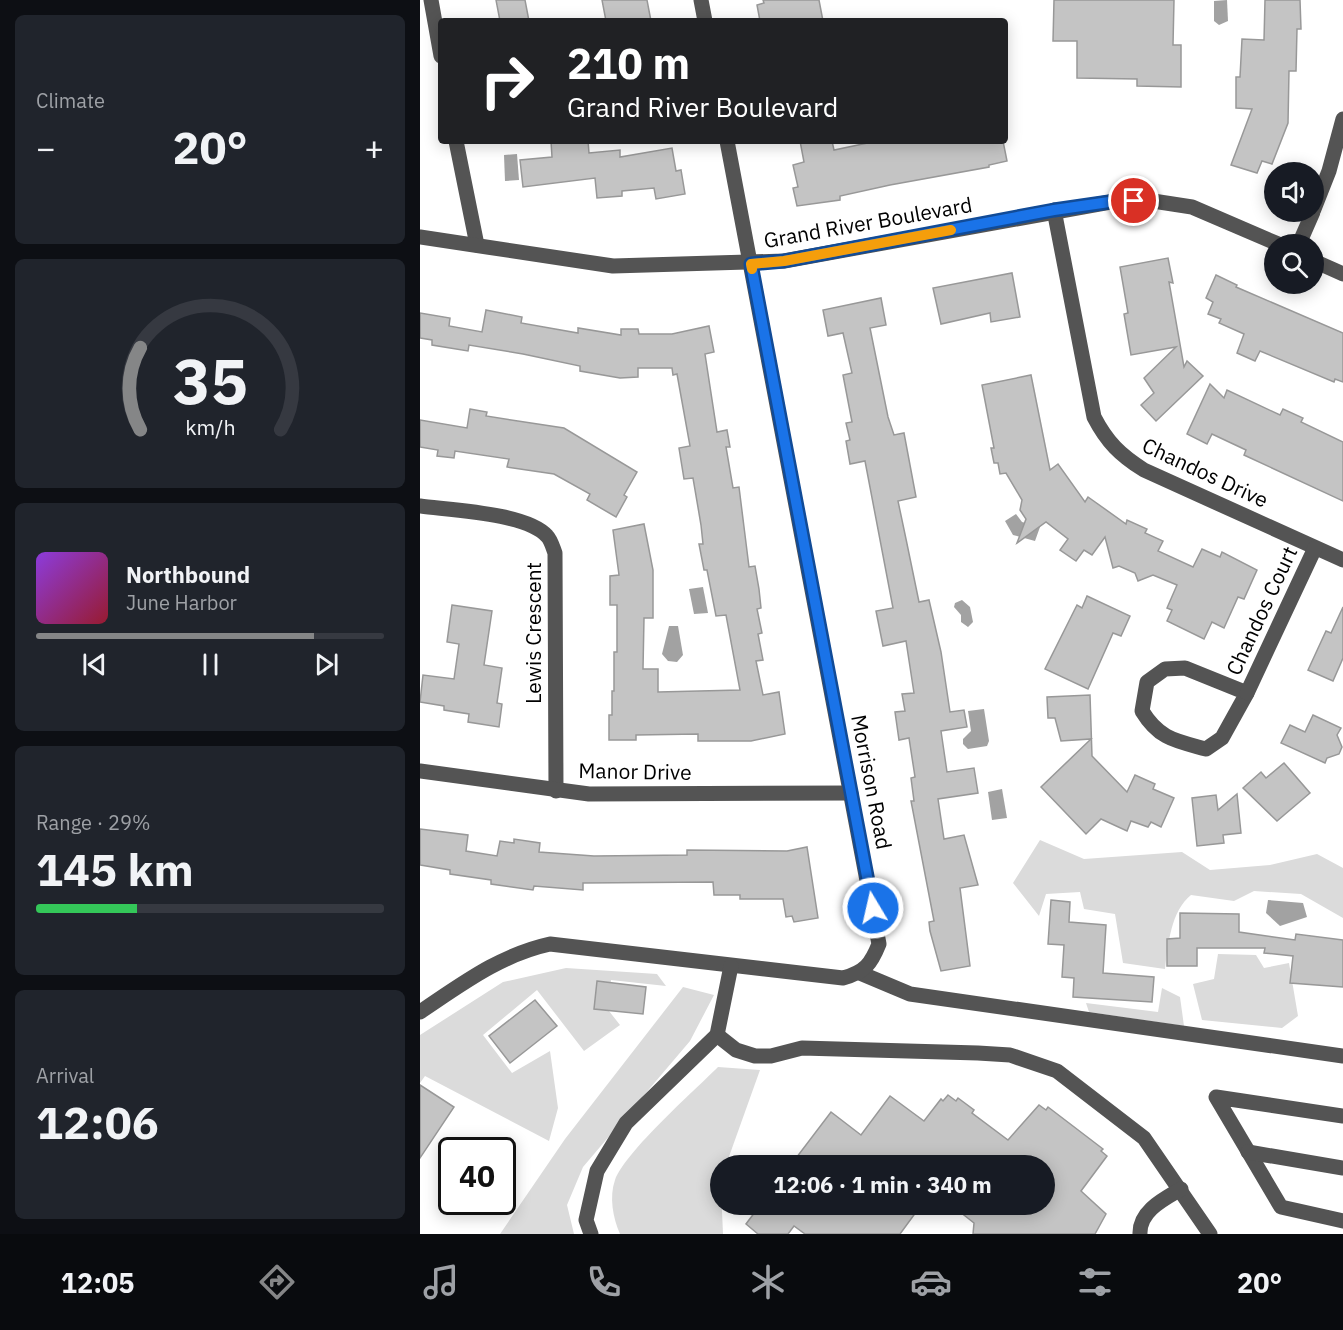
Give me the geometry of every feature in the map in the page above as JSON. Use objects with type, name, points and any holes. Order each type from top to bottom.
[{"type":"street","points":[[431,0],[438,39]]},
{"type":"street","points":[[700,0],[704,18]]},
{"type":"street","points":[[1324,183],[1343,119]]},
{"type":"street","points":[[457,144],[477,245]]},
{"type":"street","name":"Morrison Road","points":[[728,144],[879,944],[872,963],[860,973]]},
{"type":"street","name":"Grand River Boulevard","points":[[420,237],[613,266],[714,261],[751,264],[784,261],[1054,210],[1116,201],[1153,201],[1192,207],[1264,238]]},
{"type":"street","name":"Chandos Drive","points":[[1054,210],[1094,417],[1105,438],[1121,456],[1144,470],[1343,560]]},
{"type":"street","points":[[1324,265],[1343,274]]},
{"type":"street","name":"Lewis Crescent","points":[[420,506],[531,525],[547,536],[555,553],[555,791]]},
{"type":"street","name":"Chandos Court","points":[[1246,693],[1185,668],[1165,669],[1147,682],[1142,711],[1153,729],[1175,741],[1206,749],[1222,738],[1246,693],[1315,548]]},
{"type":"street","name":"Manor Drive","points":[[420,771],[589,795],[851,793]]},
{"type":"street","points":[[420,1012],[493,964],[526,949],[550,944],[843,978],[860,973],[910,994],[1343,1056]]},
{"type":"street","points":[[591,1234],[586,1220],[597,1171],[626,1123],[717,1035],[730,966]]},
{"type":"street","points":[[717,1035],[736,1050],[755,1056],[771,1056],[802,1048],[1010,1055],[1057,1071],[1144,1138],[1210,1234]]},
{"type":"street","points":[[1343,1116],[1216,1097],[1281,1207],[1343,1221]]},
{"type":"street","points":[[1248,1152],[1343,1168]]},
{"type":"street","points":[[1140,1234],[1139,1225],[1155,1205],[1181,1189]]},
{"type":"shaded area","points":[[1227,0],[1228,21],[1219,25],[1214,21],[1214,1]]},
{"type":"shaded area","points":[[517,154],[519,180],[505,181],[504,155]]},
{"type":"shaded area","points":[[1016,514],[1022,522],[1040,527],[1035,541],[1013,535],[1005,521]]},
{"type":"shaded area","points":[[703,587],[708,613],[694,614],[689,589]]},
{"type":"shaded area","points":[[962,600],[970,607],[973,622],[968,627],[961,622],[961,615],[954,607],[955,603]]},
{"type":"shaded area","points":[[669,626],[678,626],[683,655],[677,662],[668,661],[662,654]]},
{"type":"shaded area","points":[[984,709],[989,741],[987,746],[968,749],[963,744],[963,739],[971,731],[968,711]]},
{"type":"shaded area","points":[[1002,789],[1007,818],[992,820],[988,792]]},
{"type":"shaded area","points":[[1040,840],[1084,859],[1182,852],[1210,870],[1270,865],[1317,854],[1343,868],[1343,918],[1301,894],[1254,891],[1234,901],[1191,895],[1184,902],[1175,919],[1169,939],[1165,969],[1123,963],[1115,914],[1084,909],[1080,892],[1046,894],[1039,916],[1013,883]]},
{"type":"shaded area","points":[[1268,900],[1303,903],[1307,917],[1280,926],[1266,913]]},
{"type":"shaded area","points":[[1218,954],[1256,955],[1264,968],[1289,963],[1298,1016],[1282,1028],[1202,1020],[1193,984],[1214,979]]},
{"type":"shaded area","points":[[566,968],[657,974],[666,986],[611,980],[609,1011],[620,1025],[584,1051],[537,990],[483,1035],[512,1073],[550,1051],[558,1108],[549,1141],[425,1076],[420,1083],[420,1035],[503,982]]},
{"type":"shaded area","points":[[683,987],[714,995],[690,1041],[583,1167],[567,1205],[574,1234],[500,1234],[513,1215],[516,1215],[516,1211],[565,1139]]},
{"type":"shaded area","points":[[1162,988],[1180,997],[1184,1026],[1089,1012],[1086,1003],[1158,1012]]},
{"type":"shaded area","points":[[718,1067],[760,1070],[730,1155],[710,1155],[710,1215],[722,1215],[723,1234],[620,1234],[615,1221],[612,1200],[615,1180],[633,1153]]},
{"type":"building","points":[[496,0],[525,0],[528,18],[499,18]]},
{"type":"building","points":[[602,0],[647,0],[650,18],[605,18]]},
{"type":"building","points":[[763,0],[819,0],[822,18],[759,18],[757,5],[764,3]]},
{"type":"building","points":[[1054,0],[1174,0],[1173,45],[1181,45],[1181,87],[1137,86],[1137,79],[1077,78],[1077,41],[1053,41]]},
{"type":"building","points":[[1265,0],[1300,0],[1301,29],[1297,29],[1296,71],[1289,71],[1288,123],[1273,162],[1262,161],[1257,173],[1231,165],[1252,109],[1236,108],[1236,77],[1240,77],[1242,39],[1264,40]]},
{"type":"building","points":[[551,144],[588,144],[589,153],[620,150],[620,157],[672,148],[676,171],[681,170],[685,194],[656,199],[654,188],[622,191],[622,196],[597,198],[595,178],[523,187],[520,160],[552,157]]},
{"type":"building","points":[[801,144],[833,144],[834,150],[863,144],[1004,144],[1007,161],[989,165],[989,167],[840,196],[840,200],[797,206],[793,188],[798,187],[793,165],[804,162]]},
{"type":"building","points":[[1168,258],[1173,283],[1169,282],[1184,367],[1187,361],[1203,376],[1156,421],[1141,405],[1154,393],[1144,378],[1176,347],[1131,355],[1124,314],[1128,313],[1120,267]]},
{"type":"building","points":[[1012,273],[1020,317],[991,322],[990,313],[941,324],[933,288]]},
{"type":"building","points":[[1216,275],[1237,285],[1236,287],[1343,333],[1343,382],[1335,379],[1334,382],[1260,351],[1255,361],[1237,353],[1244,334],[1219,323],[1221,319],[1208,314],[1213,302],[1206,298]]},
{"type":"building","points":[[881,298],[886,325],[870,328],[888,417],[894,435],[904,433],[916,497],[898,501],[919,602],[929,600],[941,652],[950,712],[964,710],[967,727],[941,731],[947,772],[974,768],[978,793],[938,799],[944,839],[964,835],[978,885],[960,888],[970,966],[941,971],[930,931],[929,922],[934,921],[911,801],[914,801],[911,778],[915,777],[909,738],[899,740],[895,712],[905,711],[902,694],[914,693],[906,641],[883,646],[876,611],[893,608],[865,461],[850,464],[846,441],[850,440],[846,423],[852,422],[843,375],[852,373],[843,333],[828,336],[823,310]]},
{"type":"building","points":[[486,310],[522,317],[521,323],[578,333],[578,328],[621,335],[621,329],[638,329],[639,334],[672,334],[709,326],[714,352],[705,354],[717,432],[727,430],[730,447],[726,447],[733,488],[739,487],[749,567],[755,566],[759,589],[761,608],[757,609],[762,633],[758,634],[763,660],[756,661],[763,695],[779,692],[785,734],[751,741],[698,741],[698,734],[636,735],[636,740],[609,740],[609,715],[612,715],[612,691],[614,691],[614,652],[617,652],[617,605],[610,605],[610,576],[619,575],[613,530],[644,524],[653,570],[653,618],[644,618],[643,669],[658,669],[658,692],[740,690],[726,615],[716,616],[707,570],[704,570],[699,544],[703,544],[701,525],[693,478],[684,479],[679,448],[690,446],[677,374],[673,375],[672,368],[638,368],[638,377],[620,378],[580,371],[580,366],[523,354],[469,345],[468,351],[432,345],[432,340],[420,338],[420,313],[450,318],[449,326],[482,332]]},
{"type":"building","points":[[1031,375],[1050,470],[1058,464],[1085,502],[1088,497],[1126,524],[1127,520],[1147,529],[1145,533],[1163,541],[1158,551],[1193,567],[1202,549],[1220,557],[1222,552],[1257,570],[1244,599],[1238,597],[1224,628],[1212,622],[1204,639],[1167,621],[1172,610],[1167,608],[1177,585],[1153,575],[1138,581],[1135,573],[1119,566],[1113,568],[1105,537],[1092,555],[1084,550],[1076,561],[1060,550],[1068,539],[1046,522],[1017,543],[1026,519],[1020,510],[1022,500],[1006,473],[1000,474],[998,463],[994,463],[991,448],[994,448],[982,385]]},
{"type":"building","points":[[1210,384],[1224,398],[1227,390],[1280,415],[1283,409],[1303,418],[1301,422],[1343,442],[1343,501],[1244,455],[1246,450],[1212,434],[1207,444],[1187,434]]},
{"type":"building","points":[[470,409],[487,412],[486,416],[564,428],[637,472],[624,495],[627,497],[616,517],[587,500],[590,494],[554,474],[507,467],[509,459],[455,451],[454,458],[437,456],[438,450],[420,447],[420,420],[467,428]]},
{"type":"building","points":[[1087,596],[1130,616],[1121,636],[1113,633],[1088,689],[1045,669],[1077,605],[1082,608]]},
{"type":"building","points":[[452,605],[492,611],[484,665],[502,668],[497,703],[502,704],[499,727],[468,722],[469,714],[444,710],[444,706],[420,702],[423,675],[454,679],[459,644],[447,642]]},
{"type":"building","points":[[1343,607],[1343,658],[1333,681],[1308,670],[1326,631],[1331,633]]},
{"type":"building","points":[[1090,695],[1092,756],[1127,792],[1135,775],[1155,784],[1153,789],[1174,798],[1161,827],[1151,822],[1148,827],[1131,821],[1127,831],[1101,819],[1086,834],[1041,787],[1091,739],[1061,741],[1055,718],[1048,718],[1047,697]]},
{"type":"building","points":[[1313,715],[1341,728],[1337,735],[1342,747],[1339,754],[1327,758],[1325,763],[1281,743],[1290,725],[1305,732]]},
{"type":"building","points":[[1284,763],[1310,793],[1277,821],[1243,788],[1261,772],[1266,778]]},
{"type":"building","points":[[1237,794],[1241,833],[1223,835],[1224,843],[1197,846],[1192,798],[1216,795],[1218,810]]},
{"type":"building","points":[[420,829],[468,835],[466,851],[497,856],[500,841],[514,843],[514,839],[540,843],[539,852],[594,856],[687,855],[687,850],[787,851],[807,847],[818,918],[794,922],[792,916],[786,917],[783,899],[740,899],[740,895],[714,895],[713,882],[583,883],[583,890],[534,886],[533,890],[491,884],[491,880],[450,874],[450,870],[420,865]]},
{"type":"building","points":[[1051,900],[1070,902],[1069,922],[1106,925],[1103,973],[1154,977],[1152,1002],[1073,997],[1074,978],[1062,977],[1064,945],[1048,944]]},
{"type":"building","points":[[1180,913],[1239,914],[1239,932],[1295,940],[1296,934],[1343,940],[1343,987],[1290,983],[1293,956],[1264,953],[1265,948],[1197,948],[1197,966],[1167,966],[1167,939],[1180,938]]},
{"type":"building","points":[[597,981],[646,987],[643,1014],[594,1009]]},
{"type":"building","points":[[535,1000],[557,1026],[510,1063],[489,1036]]},
{"type":"building","points":[[420,1085],[454,1107],[420,1158]]},
{"type":"building","points":[[948,1095],[956,1101],[958,1098],[974,1110],[972,1113],[1008,1140],[1039,1105],[1046,1110],[1048,1107],[1103,1149],[1101,1151],[1107,1156],[1081,1191],[1106,1214],[1095,1234],[973,1234],[974,1223],[964,1215],[1055,1215],[1055,1155],[798,1155],[831,1112],[861,1135],[890,1096],[924,1121],[941,1099],[943,1101]]},
{"type":"building","points":[[753,1215],[914,1215],[900,1234],[805,1234],[794,1226],[788,1234],[758,1234],[746,1224]]},
{"type":"slow traffic","points":[[752,269],[751,264],[784,261],[951,230]]},
{"type":"route","points":[[873,908],[751,264],[784,261],[1054,210],[1116,201],[1134,201]]}]
